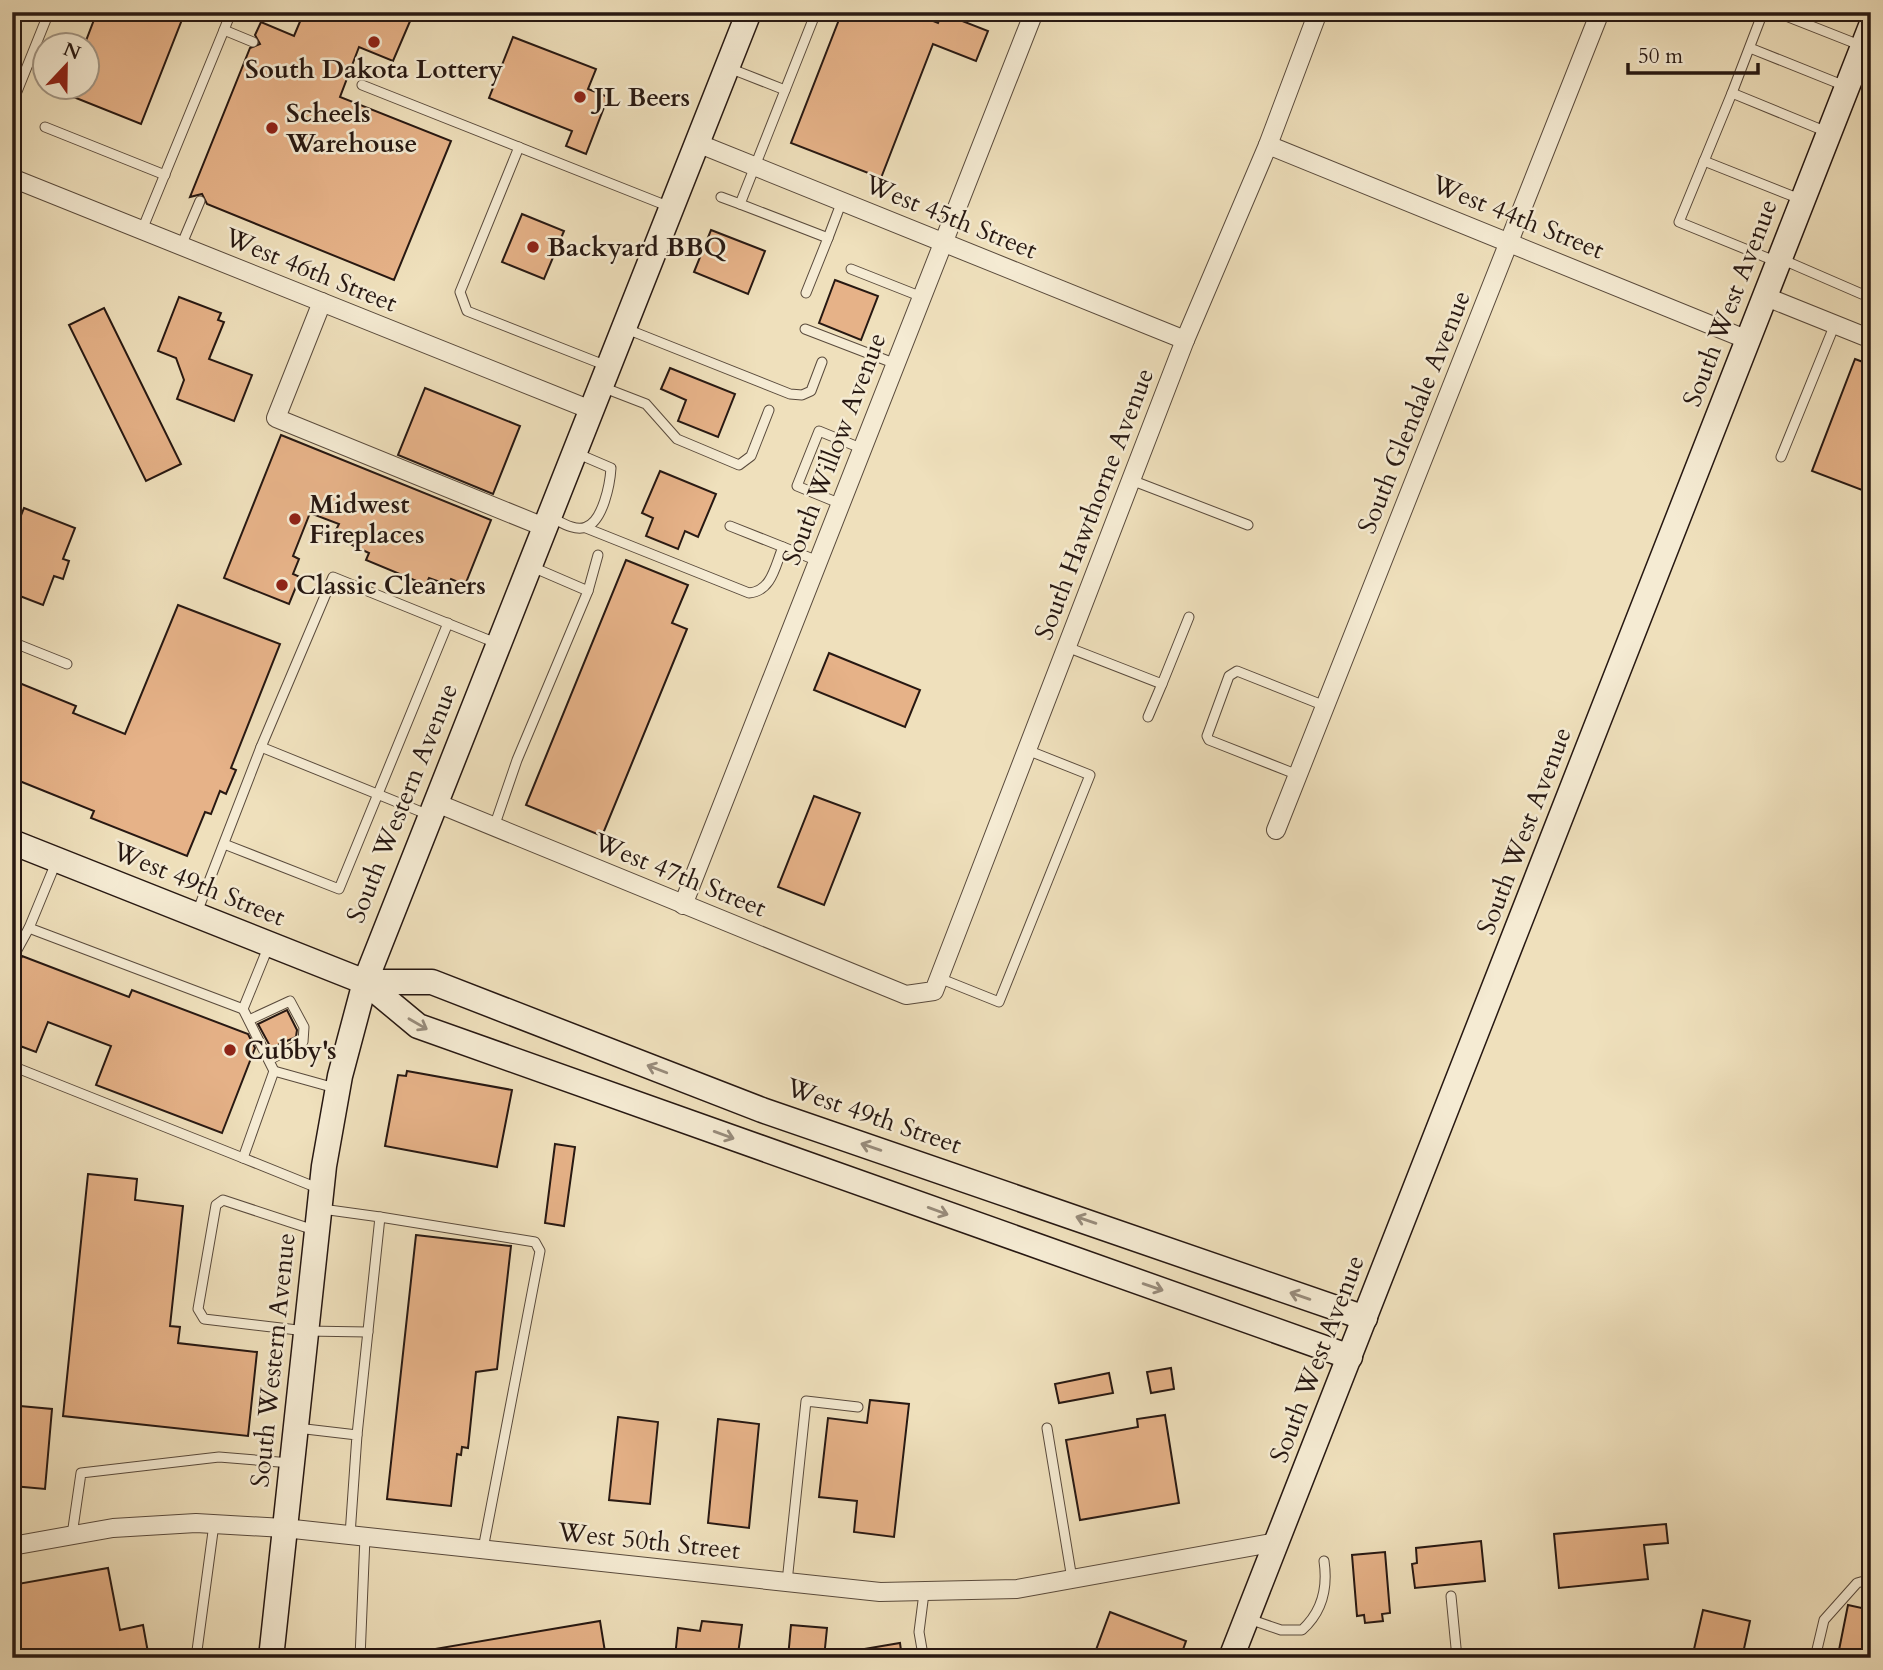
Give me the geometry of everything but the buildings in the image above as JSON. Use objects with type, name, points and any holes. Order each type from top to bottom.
[{"type":"street","name":"South Western Avenue","points":[[271,1658],[319,1209],[338,1089],[365,982],[749,12]]},
{"type":"street","name":"South Willow Avenue","points":[[683,905],[1034,12]]},
{"type":"street","name":"South Hawthorne Avenue","points":[[939,978],[1185,340],[1268,145],[1318,12]]},
{"type":"street","name":"South Glendale Avenue","points":[[1276,830],[1600,12]]},
{"type":"street","name":"South West Avenue","points":[[1231,1658],[1867,36]]},
{"type":"street","name":"West 45th Street","points":[[697,143],[1185,340]]},
{"type":"street","name":"West 44th Street","points":[[1268,145],[1748,340]]},
{"type":"street","name":"West 46th Street","points":[[12,178],[591,410]]},
{"type":"street","points":[[1764,296],[1871,339]]},
{"type":"street","points":[[322,302],[276,418],[546,522]]},
{"type":"street","name":"West 47th Street","points":[[432,809],[494,827],[906,995],[934,991],[939,978]]},
{"type":"street","name":"West 49th Street","points":[[12,842],[365,982],[418,1026],[1350,1357]]},
{"type":"street","name":"West 49th Street","points":[[365,982],[432,982],[762,1110],[1365,1318]]},
{"type":"street","name":"West 50th Street","points":[[12,1546],[113,1528],[214,1524],[284,1528],[880,1592],[924,1592],[1017,1590],[1277,1542]]},
{"type":"lane","points":[[12,104],[48,12]]},
{"type":"lane","points":[[142,230],[231,12]]},
{"type":"lane","points":[[740,204],[816,12]]},
{"type":"lane","points":[[1763,12],[1679,222],[1871,298]]},
{"type":"lane","points":[[1776,12],[1867,36]]},
{"type":"lane","points":[[224,30],[253,42]]},
{"type":"lane","points":[[1749,48],[1847,87]]},
{"type":"lane","points":[[727,67],[785,90]]},
{"type":"lane","points":[[362,85],[670,207]]},
{"type":"lane","points":[[1732,93],[1829,133]]},
{"type":"lane","points":[[45,127],[165,175]]},
{"type":"lane","points":[[519,147],[460,292],[461,302],[467,311],[604,376],[646,404],[677,439],[739,464],[751,456],[769,410]]},
{"type":"lane","points":[[1704,161],[1802,200]]},
{"type":"lane","points":[[721,197],[828,238]]},
{"type":"lane","points":[[181,246],[200,201]]},
{"type":"lane","points":[[806,293],[842,201]]},
{"type":"lane","points":[[851,269],[922,297]]},
{"type":"lane","points":[[1781,457],[1835,324]]},
{"type":"lane","points":[[623,328],[790,394],[802,395],[811,391],[822,362]]},
{"type":"lane","points":[[805,330],[896,364]]},
{"type":"lane","points":[[841,504],[797,486],[819,431],[863,449]]},
{"type":"lane","points":[[574,452],[611,468],[610,482],[595,520],[586,527]]},
{"type":"lane","points":[[1131,480],[1248,525]]},
{"type":"lane","points":[[546,522],[576,528],[586,527],[749,593],[760,592],[767,585],[783,547]]},
{"type":"lane","points":[[730,526],[818,561]]},
{"type":"lane","points":[[494,827],[517,760],[588,591],[598,555]]},
{"type":"lane","points":[[529,566],[588,591]]},
{"type":"lane","points":[[196,915],[261,747],[333,577],[498,644]]},
{"type":"lane","points":[[1148,717],[1189,617]]},
{"type":"lane","points":[[224,844],[339,889],[448,623]]},
{"type":"lane","points":[[12,642],[67,664]]},
{"type":"lane","points":[[1067,647],[1162,684]]},
{"type":"lane","points":[[1298,775],[1209,740],[1207,736],[1229,676],[1237,671],[1325,706]]},
{"type":"lane","points":[[261,747],[377,793],[432,809]]},
{"type":"lane","points":[[939,978],[999,1002],[1090,775],[1027,750]]},
{"type":"lane","points":[[12,959],[29,928],[57,860]]},
{"type":"lane","points":[[29,928],[243,1009],[274,1071],[243,1158]]},
{"type":"lane","points":[[243,1009],[269,944]]},
{"type":"lane","points":[[249,1020],[274,1012],[290,1001],[303,1027],[303,1042],[288,1045],[269,1060]]},
{"type":"lane","points":[[12,1066],[243,1158],[319,1209]]},
{"type":"lane","points":[[274,1071],[338,1089]]},
{"type":"lane","points":[[368,1332],[306,1331],[204,1319],[198,1309],[216,1205],[223,1200],[319,1209],[535,1242],[540,1251],[483,1549]]},
{"type":"lane","points":[[360,1658],[357,1435],[380,1217]]},
{"type":"lane","points":[[787,1582],[806,1401],[858,1407]]},
{"type":"lane","points":[[295,1428],[357,1435]]},
{"type":"lane","points":[[1046,1428],[1072,1579]]},
{"type":"lane","points":[[72,1535],[81,1473],[219,1457],[291,1463]]},
{"type":"lane","points":[[196,1658],[214,1524]]},
{"type":"lane","points":[[1247,1619],[1282,1630],[1302,1630],[1318,1616],[1326,1576],[1324,1561]]},
{"type":"lane","points":[[1815,1658],[1824,1620],[1857,1583],[1871,1579]]},
{"type":"lane","points":[[924,1592],[919,1632],[923,1655],[988,1658]]},
{"type":"lane","points":[[1451,1596],[1457,1658]]},
{"type":"place","name":"South Dakota Lottery","points":[[374,42]]},
{"type":"place","name":"JL Beers","points":[[580,97]]},
{"type":"place","name":"Scheels Warehouse","points":[[272,128]]},
{"type":"place","name":"Backyard BBQ","points":[[533,247]]},
{"type":"place","name":"Midwest Fireplaces","points":[[295,519]]},
{"type":"place","name":"Classic Cleaners","points":[[282,585]]},
{"type":"place","name":"Cubby's","points":[[230,1050]]}]
